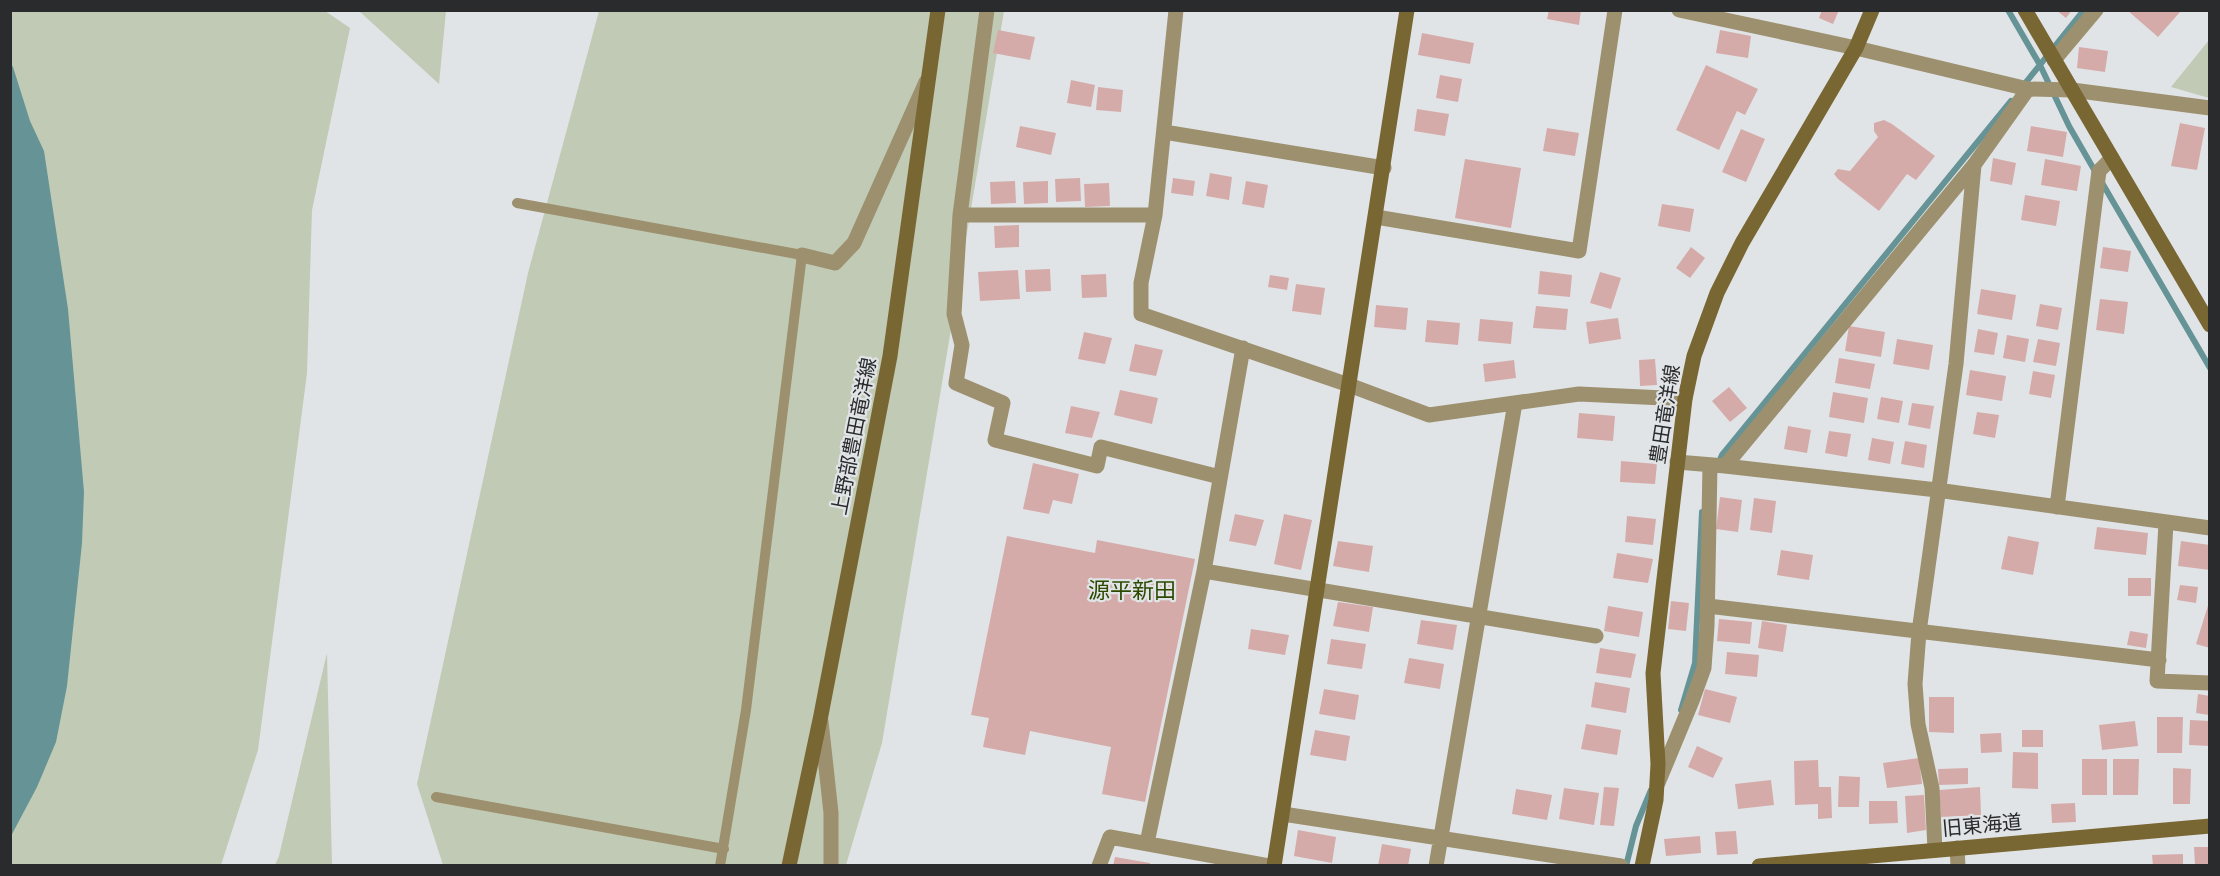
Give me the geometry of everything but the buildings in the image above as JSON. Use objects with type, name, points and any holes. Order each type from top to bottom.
[{"type":"main road","name":"上野部豊田竜洋線","points":[[789,866],[821,715],[890,356],[938,10]]},
{"type":"main road","points":[[1274,866],[1407,10]]},
{"type":"main road","name":"豊田竜洋線","points":[[1642,866],[1657,785],[1653,673],[1685,399],[1694,356],[1717,293],[1743,243],[1856,48],[1872,10]]},
{"type":"main road","points":[[2025,10],[2210,325]]},
{"type":"main road","name":"旧東海道","points":[[1759,866],[2210,826]]},
{"type":"street","points":[[987,10],[960,215],[954,314],[962,345],[956,383],[1003,403],[995,440],[1097,466],[1101,447],[1220,477]]},
{"type":"street","points":[[1176,10],[1155,215],[1140,283],[1141,314],[1349,385],[1429,415],[1579,394],[1685,399]]},
{"type":"street","points":[[1376,217],[1579,250],[1615,10]]},
{"type":"street","points":[[1678,10],[1856,48],[2028,89],[2072,90],[2210,108]]},
{"type":"street","points":[[2054,60],[2096,10]]},
{"type":"street","points":[[802,255],[835,262],[854,243],[930,71]]},
{"type":"street","points":[[1657,785],[1704,668],[1717,465],[1974,165],[2028,89]]},
{"type":"street","points":[[1164,132],[1384,168]]},
{"type":"street","points":[[2057,507],[2099,171],[2112,158]]},
{"type":"street","points":[[1935,850],[1932,788],[1918,724],[1915,684],[1919,632],[1937,490],[1956,364],[1974,165]]},
{"type":"street","points":[[960,215],[1155,215]]},
{"type":"street","points":[[1148,843],[1204,571],[1243,348]]},
{"type":"street","points":[[1436,866],[1515,403]]},
{"type":"street","points":[[1677,462],[1937,490],[2210,528]]},
{"type":"street","points":[[2166,523],[2157,681],[2210,683]]},
{"type":"street","points":[[1204,571],[1596,636]]},
{"type":"street","points":[[1708,606],[2159,660]]},
{"type":"street","points":[[821,715],[831,813],[831,866]]},
{"type":"street","points":[[1283,813],[1621,866]]},
{"type":"street","points":[[1099,866],[1110,837],[1269,866]]},
{"type":"street","points":[[1957,848],[1958,866]]},
{"type":"lane","points":[[517,203],[802,255],[746,710],[720,866]]},
{"type":"lane","points":[[436,797],[724,849]]},
{"type":"green space","points":[[11,11],[325,11],[350,28],[312,210],[307,373],[258,750],[221,865],[11,865]]},
{"type":"green space","points":[[359,11],[446,11],[439,84]]},
{"type":"green space","points":[[599,11],[1004,11],[882,743],[846,865],[443,865],[417,784],[528,273]]},
{"type":"green space","points":[[2209,40],[2209,98],[2171,87]]},
{"type":"green space","points":[[327,653],[332,865],[275,865],[279,856]]},
{"type":"water","points":[[11,64],[30,121],[44,151],[68,309],[84,492],[82,543],[67,686],[56,742],[37,787],[11,836]]},
{"type":"waterway","points":[[2008,10],[2040,65],[2069,126],[2096,173]]},
{"type":"waterway","points":[[2023,86],[2084,10]]},
{"type":"waterway","points":[[1718,464],[1722,455],[2011,101]]},
{"type":"waterway","points":[[2101,181],[2210,368]]},
{"type":"waterway","points":[[1681,710],[1695,663],[1702,512]]},
{"type":"waterway","points":[[1626,866],[1636,826],[1651,790]]},
{"type":"district","name":"源平新田","points":[[1132,589]]}]
